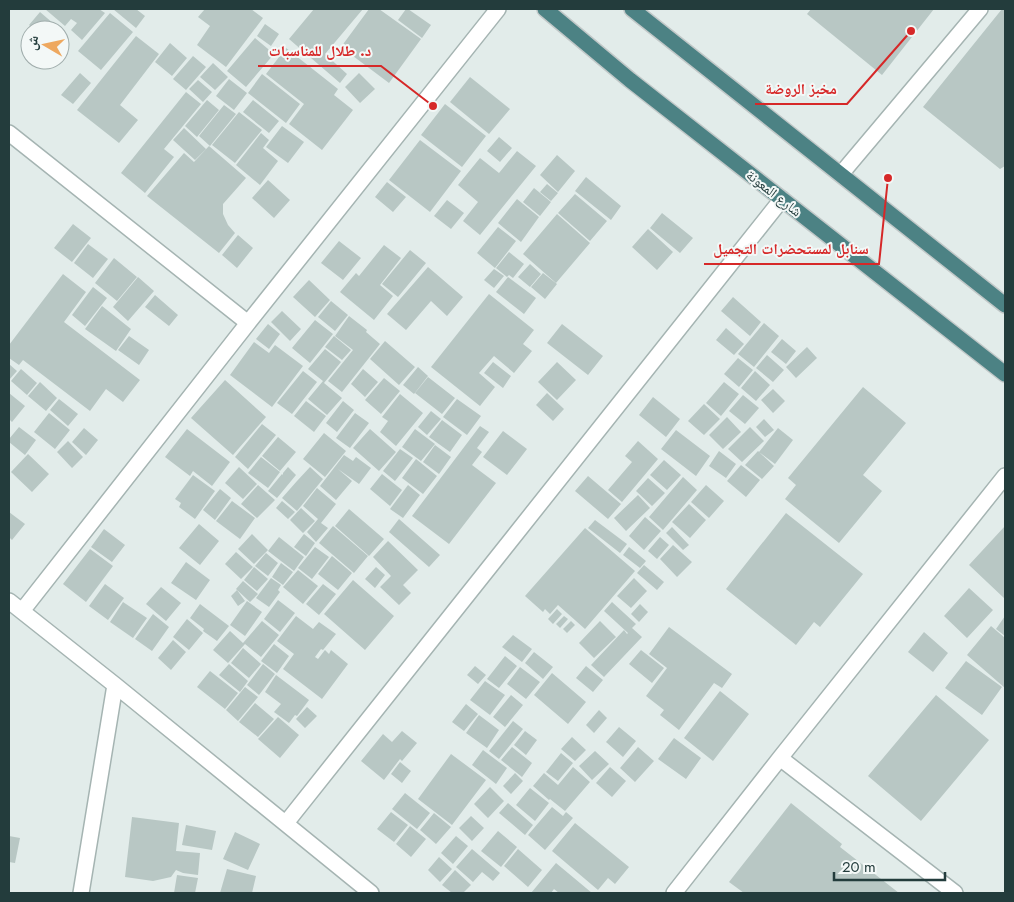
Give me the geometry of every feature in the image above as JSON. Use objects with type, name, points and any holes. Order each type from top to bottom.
[{"type":"highway","name":"شارع المعونة","points":[[545,9],[630,80],[1005,374]]},
{"type":"highway","points":[[632,9],[1005,305]]},
{"type":"street","points":[[22,611],[498,9]]},
{"type":"street","points":[[841,174],[980,9]]},
{"type":"street","points":[[9,133],[248,323]]},
{"type":"street","points":[[286,823],[782,199]]},
{"type":"street","points":[[674,893],[1005,476]]},
{"type":"street","points":[[9,601],[372,893]]},
{"type":"street","points":[[81,893],[115,685]]},
{"type":"street","points":[[780,758],[955,893]]},
{"type":"building","points":[[45,9],[99,9],[105,13],[82,40],[71,30],[77,23],[71,19],[58,20]]},
{"type":"building","points":[[113,9],[136,9],[145,16],[136,28]]},
{"type":"building","points":[[205,9],[251,9],[263,18],[226,67],[197,45],[210,26],[198,17]]},
{"type":"building","points":[[314,9],[363,9],[325,54],[347,74],[340,83],[289,39]]},
{"type":"building","points":[[369,9],[379,9],[421,39],[389,83],[341,47]]},
{"type":"building","points":[[406,9],[431,25],[422,38],[398,20]]},
{"type":"building","points":[[811,9],[934,9],[882,75],[807,14]]},
{"type":"building","points":[[1002,9],[1005,9],[1005,166],[1000,169],[923,107]]},
{"type":"building","points":[[40,12],[49,20],[33,20]]},
{"type":"building","points":[[110,13],[133,32],[101,70],[78,51]]},
{"type":"building","points":[[265,24],[279,34],[271,46],[257,36]]},
{"type":"building","points":[[136,36],[159,54],[120,105],[138,120],[119,143],[77,110]]},
{"type":"building","points":[[255,38],[274,54],[246,87],[227,71]]},
{"type":"building","points":[[170,43],[187,58],[172,76],[155,62]]},
{"type":"building","points":[[286,48],[338,89],[334,95],[353,110],[322,150],[289,124],[304,104],[266,74]]},
{"type":"building","points":[[193,56],[206,67],[186,90],[173,79]]},
{"type":"building","points":[[213,63],[228,77],[215,90],[200,77]]},
{"type":"building","points":[[80,73],[91,83],[73,104],[61,95]]},
{"type":"building","points":[[359,73],[375,89],[360,103],[345,87]]},
{"type":"building","points":[[262,74],[300,104],[286,123],[248,93]]},
{"type":"building","points":[[470,77],[510,109],[489,134],[450,102]]},
{"type":"building","points":[[229,79],[247,93],[234,110],[216,96]]},
{"type":"building","points":[[198,80],[212,92],[203,102],[189,89]]},
{"type":"building","points":[[186,92],[201,104],[164,149],[174,157],[145,193],[121,173]]},
{"type":"building","points":[[207,100],[219,110],[197,137],[185,126]]},
{"type":"building","points":[[253,100],[279,121],[269,133],[243,112]]},
{"type":"building","points":[[445,104],[486,136],[462,167],[421,135]]},
{"type":"building","points":[[224,105],[236,114],[210,146],[199,136]]},
{"type":"building","points":[[239,112],[262,130],[235,163],[212,145]]},
{"type":"building","points":[[282,126],[304,142],[288,163],[266,147]]},
{"type":"building","points":[[184,128],[206,149],[195,160],[173,140]]},
{"type":"building","points":[[261,133],[269,140],[263,148],[278,161],[260,185],[236,165]]},
{"type":"building","points":[[499,137],[512,148],[500,162],[487,151]]},
{"type":"building","points":[[420,140],[461,171],[430,212],[389,180]]},
{"type":"building","points":[[209,146],[246,178],[223,204],[223,214],[228,225],[235,233],[219,253],[147,196],[184,153],[194,162]]},
{"type":"building","points":[[517,151],[536,166],[480,235],[463,221],[478,202],[458,185],[480,158],[499,173]]},
{"type":"building","points":[[557,155],[575,171],[558,192],[540,175]]},
{"type":"building","points":[[586,177],[621,206],[611,220],[575,191]]},
{"type":"building","points":[[268,180],[290,200],[274,218],[252,198]]},
{"type":"building","points":[[387,182],[406,197],[393,212],[375,197]]},
{"type":"building","points":[[547,184],[558,193],[551,201],[540,192]]},
{"type":"building","points":[[534,188],[551,202],[540,216],[523,202]]},
{"type":"building","points":[[575,194],[607,221],[590,241],[558,213]]},
{"type":"building","points":[[517,199],[539,217],[521,242],[498,223]]},
{"type":"building","points":[[447,200],[464,213],[451,229],[434,216]]},
{"type":"building","points":[[662,213],[693,238],[680,253],[650,228]]},
{"type":"building","points":[[557,214],[590,243],[556,283],[523,254]]},
{"type":"building","points":[[73,224],[91,238],[72,262],[54,248]]},
{"type":"building","points":[[498,227],[516,241],[495,268],[477,253]]},
{"type":"building","points":[[648,229],[673,252],[657,270],[632,247]]},
{"type":"building","points":[[238,235],[253,248],[237,268],[222,255]]},
{"type":"building","points":[[339,241],[361,258],[343,280],[321,263]]},
{"type":"building","points":[[88,244],[108,259],[93,278],[74,263]]},
{"type":"building","points":[[384,245],[401,258],[380,285],[393,296],[374,320],[340,292],[356,273],[359,276]]},
{"type":"building","points":[[410,250],[426,263],[398,297],[382,284]]},
{"type":"building","points":[[509,252],[524,264],[513,278],[509,275],[507,277],[496,268]]},
{"type":"building","points":[[114,258],[137,277],[117,301],[95,283]]},
{"type":"building","points":[[530,264],[541,274],[530,287],[518,277]]},
{"type":"building","points":[[428,267],[463,297],[447,316],[431,301],[406,330],[387,314]]},
{"type":"building","points":[[494,269],[504,276],[494,288],[484,280]]},
{"type":"building","points":[[543,273],[557,284],[545,299],[531,287]]},
{"type":"building","points":[[63,274],[86,292],[64,322],[140,380],[123,402],[106,389],[90,411],[23,360],[19,365],[9,358],[9,345]]},
{"type":"building","points":[[138,277],[154,291],[128,321],[113,307]]},
{"type":"building","points":[[508,277],[536,298],[524,314],[496,292]]},
{"type":"building","points":[[309,280],[330,300],[315,317],[293,297]]},
{"type":"building","points":[[93,287],[107,298],[85,326],[72,315]]},
{"type":"building","points":[[489,294],[534,330],[523,344],[532,351],[514,373],[494,356],[479,373],[495,387],[480,406],[431,367]]},
{"type":"building","points":[[155,295],[178,315],[169,326],[145,307]]},
{"type":"building","points":[[733,297],[761,322],[750,336],[721,311]]},
{"type":"building","points":[[331,301],[348,315],[335,331],[318,317]]},
{"type":"building","points":[[102,306],[131,329],[116,351],[85,329]]},
{"type":"building","points":[[282,311],[301,329],[290,341],[271,322]]},
{"type":"building","points":[[349,316],[367,330],[366,332],[380,344],[342,392],[328,381],[353,350],[335,336]]},
{"type":"building","points":[[315,320],[333,334],[310,363],[292,348]]},
{"type":"building","points":[[764,323],[779,336],[754,367],[738,354]]},
{"type":"building","points":[[268,324],[280,334],[269,349],[256,339]]},
{"type":"building","points":[[562,324],[603,356],[588,375],[547,343]]},
{"type":"building","points":[[726,328],[744,344],[734,355],[716,340]]},
{"type":"building","points":[[129,336],[149,350],[139,365],[118,350]]},
{"type":"building","points":[[334,336],[351,350],[342,360],[325,347]]},
{"type":"building","points":[[782,339],[796,351],[786,364],[771,352]]},
{"type":"building","points":[[385,341],[415,367],[399,385],[370,359]]},
{"type":"building","points":[[254,342],[269,353],[275,345],[303,366],[272,407],[230,375]]},
{"type":"building","points":[[807,347],[817,358],[796,378],[786,367]]},
{"type":"building","points":[[325,349],[341,362],[324,383],[342,398],[327,415],[308,399],[323,381],[308,369]]},
{"type":"building","points":[[767,355],[784,370],[773,382],[756,368]]},
{"type":"building","points":[[738,358],[753,370],[739,387],[724,374]]},
{"type":"building","points":[[493,362],[511,376],[503,388],[484,373]]},
{"type":"building","points":[[557,362],[576,380],[557,400],[538,382]]},
{"type":"building","points":[[9,364],[17,371],[9,380]]},
{"type":"building","points":[[418,367],[428,376],[414,394],[403,385]]},
{"type":"building","points":[[21,369],[37,383],[27,395],[11,381]]},
{"type":"building","points":[[363,369],[378,382],[365,397],[351,384]]},
{"type":"building","points":[[303,371],[317,382],[292,414],[277,403]]},
{"type":"building","points":[[755,371],[770,385],[756,401],[741,388]]},
{"type":"building","points":[[428,377],[455,398],[442,414],[415,393]]},
{"type":"building","points":[[384,378],[400,391],[381,414],[365,400]]},
{"type":"building","points":[[225,380],[266,417],[233,455],[191,418]]},
{"type":"building","points":[[40,382],[57,398],[46,411],[28,396]]},
{"type":"building","points":[[724,382],[739,394],[721,416],[706,403]]},
{"type":"building","points":[[863,387],[906,423],[863,475],[882,491],[839,543],[785,499],[796,485],[788,478]]},
{"type":"building","points":[[773,389],[785,401],[773,413],[761,400]]},
{"type":"building","points":[[9,393],[25,406],[12,422],[9,419]]},
{"type":"building","points":[[547,393],[564,409],[553,421],[536,405]]},
{"type":"building","points":[[400,394],[423,413],[396,446],[380,432],[388,421],[382,417]]},
{"type":"building","points":[[743,395],[759,408],[745,424],[729,411]]},
{"type":"building","points":[[653,397],[680,419],[666,437],[639,415]]},
{"type":"building","points":[[59,399],[78,414],[68,426],[50,410]]},
{"type":"building","points":[[457,399],[481,416],[467,435],[443,417]]},
{"type":"building","points":[[306,401],[326,416],[314,432],[294,416]]},
{"type":"building","points":[[343,401],[354,410],[337,432],[326,423]]},
{"type":"building","points":[[704,404],[720,419],[704,435],[688,421]]},
{"type":"building","points":[[431,411],[441,419],[427,435],[418,427]]},
{"type":"building","points":[[49,413],[70,430],[55,449],[34,432]]},
{"type":"building","points":[[355,413],[369,423],[350,448],[336,438]]},
{"type":"building","points":[[727,417],[741,432],[723,449],[709,435]]},
{"type":"building","points":[[764,419],[774,430],[765,437],[756,427]]},
{"type":"building","points":[[442,420],[462,435],[450,452],[429,437]]},
{"type":"building","points":[[262,424],[276,435],[248,469],[235,457]]},
{"type":"building","points":[[480,426],[489,432],[477,448],[482,452],[472,465],[496,483],[449,544],[412,516]]},
{"type":"building","points":[[19,427],[36,440],[25,455],[9,442],[9,439]]},
{"type":"building","points":[[750,427],[764,441],[742,462],[728,449]]},
{"type":"building","points":[[84,428],[98,440],[86,455],[72,442]]},
{"type":"building","points":[[778,428],[793,440],[775,464],[759,452]]},
{"type":"building","points":[[187,429],[230,462],[212,486],[193,471],[190,476],[165,457]]},
{"type":"building","points":[[370,429],[396,452],[379,471],[353,448]]},
{"type":"building","points":[[415,429],[435,444],[421,461],[402,447]]},
{"type":"building","points":[[676,430],[710,456],[696,476],[661,449]]},
{"type":"building","points":[[503,431],[527,449],[507,475],[483,457]]},
{"type":"building","points":[[324,433],[346,451],[325,477],[303,459]]},
{"type":"building","points":[[278,437],[296,452],[280,471],[262,456]]},
{"type":"building","points":[[68,441],[83,457],[72,468],[57,452]]},
{"type":"building","points":[[638,441],[658,459],[622,502],[608,490],[632,462],[625,456]]},
{"type":"building","points":[[435,445],[451,457],[439,474],[423,462]]},
{"type":"building","points":[[400,449],[413,458],[395,481],[383,471]]},
{"type":"building","points":[[719,451],[736,464],[726,478],[709,466]]},
{"type":"building","points":[[758,451],[774,466],[762,479],[745,465]]},
{"type":"building","points":[[28,454],[49,474],[32,492],[11,472]]},
{"type":"building","points":[[344,455],[353,461],[356,457],[371,468],[359,484],[338,469],[352,481],[336,500],[320,486]]},
{"type":"building","points":[[261,457],[280,472],[268,488],[248,473]]},
{"type":"building","points":[[416,459],[437,476],[423,494],[402,478]]},
{"type":"building","points":[[664,460],[681,475],[667,490],[650,475]]},
{"type":"building","points":[[741,465],[760,480],[746,497],[727,481]]},
{"type":"building","points":[[239,467],[257,484],[243,499],[225,483]]},
{"type":"building","points":[[288,467],[296,475],[277,498],[268,491]]},
{"type":"building","points":[[310,467],[323,479],[297,511],[282,498]]},
{"type":"building","points":[[382,474],[402,490],[390,506],[370,489]]},
{"type":"building","points":[[193,475],[215,491],[195,519],[179,507],[181,503],[175,499]]},
{"type":"building","points":[[588,476],[621,504],[608,519],[575,491]]},
{"type":"building","points":[[683,477],[697,490],[663,530],[649,517]]},
{"type":"building","points":[[648,478],[665,493],[652,506],[636,491]]},
{"type":"building","points":[[258,485],[275,500],[257,518],[241,504]]},
{"type":"building","points":[[408,485],[420,495],[403,518],[390,509]]},
{"type":"building","points":[[706,485],[724,501],[709,518],[691,502]]},
{"type":"building","points":[[317,488],[336,504],[321,523],[328,528],[316,542],[307,532],[318,519],[303,506]]},
{"type":"building","points":[[220,489],[231,498],[215,520],[203,510]]},
{"type":"building","points":[[638,495],[650,508],[626,531],[614,518]]},
{"type":"building","points":[[232,501],[255,518],[240,539],[216,521]]},
{"type":"building","points":[[282,501],[295,512],[288,519],[276,508]]},
{"type":"building","points":[[689,504],[706,520],[690,538],[672,522]]},
{"type":"building","points":[[301,508],[315,521],[303,533],[290,520]]},
{"type":"building","points":[[349,509],[384,539],[369,556],[335,526]]},
{"type":"building","points":[[9,512],[25,524],[12,540],[9,537]]},
{"type":"building","points":[[786,513],[863,574],[820,627],[814,622],[796,645],[726,589]]},
{"type":"building","points":[[645,517],[661,531],[644,550],[629,536]]},
{"type":"building","points":[[399,519],[440,555],[429,567],[389,532]]},
{"type":"building","points":[[595,520],[627,544],[620,553],[588,528]]},
{"type":"building","points":[[199,524],[219,541],[200,565],[179,548]]},
{"type":"building","points":[[333,526],[368,556],[354,573],[319,543]]},
{"type":"building","points":[[1005,526],[1005,599],[969,565]]},
{"type":"building","points":[[672,527],[689,545],[683,550],[666,533]]},
{"type":"building","points":[[585,528],[635,571],[585,629],[558,605],[550,614],[545,609],[543,612],[525,596]]},
{"type":"building","points":[[104,529],[125,545],[112,562],[91,547]]},
{"type":"building","points":[[252,534],[268,550],[254,564],[238,549]]},
{"type":"building","points":[[304,534],[315,543],[306,556],[294,547]]},
{"type":"building","points":[[279,537],[304,557],[294,571],[268,551]]},
{"type":"building","points":[[660,537],[669,545],[657,559],[648,551]]},
{"type":"building","points":[[388,541],[418,570],[403,585],[411,593],[399,605],[380,587],[391,576],[373,557]]},
{"type":"building","points":[[673,545],[692,562],[677,577],[660,559]]},
{"type":"building","points":[[315,547],[329,557],[312,579],[298,568]]},
{"type":"building","points":[[629,547],[646,561],[640,568],[623,555]]},
{"type":"building","points":[[90,549],[113,566],[86,602],[63,584]]},
{"type":"building","points":[[236,552],[253,567],[241,579],[225,564]]},
{"type":"building","points":[[266,553],[278,563],[268,576],[255,566]]},
{"type":"building","points":[[332,556],[352,573],[338,590],[318,574]]},
{"type":"building","points":[[186,562],[210,580],[196,600],[171,583]]},
{"type":"building","points":[[281,563],[293,572],[283,585],[272,577]]},
{"type":"building","points":[[644,565],[664,582],[657,590],[637,573]]},
{"type":"building","points":[[254,567],[268,579],[257,591],[244,580]]},
{"type":"building","points":[[376,567],[385,575],[375,588],[365,579]]},
{"type":"building","points":[[298,570],[318,586],[303,604],[283,587]]},
{"type":"building","points":[[271,578],[281,585],[278,590],[280,592],[269,607],[256,598]]},
{"type":"building","points":[[634,578],[647,591],[631,608],[617,596]]},
{"type":"building","points":[[353,580],[394,616],[365,650],[324,614]]},
{"type":"building","points":[[243,581],[258,594],[250,602],[236,589]]},
{"type":"building","points":[[105,584],[124,598],[108,620],[89,606]]},
{"type":"building","points":[[323,584],[336,594],[319,615],[306,604]]},
{"type":"building","points":[[161,587],[181,603],[166,621],[146,604]]},
{"type":"building","points":[[969,588],[993,610],[967,638],[944,616]]},
{"type":"building","points":[[237,590],[245,601],[238,606],[231,596]]},
{"type":"building","points":[[278,600],[295,613],[280,632],[264,619]]},
{"type":"building","points":[[247,601],[262,612],[245,636],[230,625]]},
{"type":"building","points":[[123,602],[147,618],[133,638],[110,622]]},
{"type":"building","points":[[612,602],[636,624],[632,628],[642,637],[604,677],[591,665],[624,630],[628,633],[604,611]]},
{"type":"building","points":[[200,604],[229,626],[217,641],[190,618]]},
{"type":"building","points":[[640,604],[648,612],[639,622],[631,614]]},
{"type":"building","points":[[557,609],[562,614],[553,624],[548,619]]},
{"type":"building","points":[[153,614],[169,627],[152,651],[135,639]]},
{"type":"building","points":[[296,616],[313,629],[319,622],[336,634],[315,657],[318,659],[325,650],[329,654],[331,650],[348,664],[322,699],[283,669],[294,654],[277,641]]},
{"type":"building","points":[[564,616],[568,619],[560,628],[556,624]]},
{"type":"building","points":[[1005,616],[1005,636],[996,629]]},
{"type":"building","points":[[187,619],[203,633],[189,650],[173,637]]},
{"type":"building","points":[[262,621],[279,635],[261,657],[245,644],[228,663],[213,650],[230,631],[243,643]]},
{"type":"building","points":[[571,621],[575,625],[567,633],[563,629]]},
{"type":"building","points":[[600,621],[616,637],[594,658],[579,643]]},
{"type":"building","points":[[991,626],[1005,638],[1005,688],[967,655]]},
{"type":"building","points":[[669,627],[732,674],[722,688],[714,683],[679,730],[660,715],[664,710],[646,696],[667,668],[649,654]]},
{"type":"building","points":[[924,632],[948,653],[933,672],[908,652]]},
{"type":"building","points":[[513,635],[532,649],[522,662],[502,647]]},
{"type":"building","points":[[173,640],[186,652],[171,670],[158,658]]},
{"type":"building","points":[[274,644],[289,656],[277,673],[261,661]]},
{"type":"building","points":[[243,648],[261,664],[249,678],[231,663]]},
{"type":"building","points":[[641,650],[664,668],[652,683],[629,664]]},
{"type":"building","points":[[534,652],[553,667],[543,679],[525,663]]},
{"type":"building","points":[[505,656],[517,666],[499,688],[487,679]]},
{"type":"building","points":[[966,661],[1002,687],[982,715],[945,688]]},
{"type":"building","points":[[229,664],[248,681],[240,692],[219,675]]},
{"type":"building","points":[[263,664],[275,674],[259,695],[247,685]]},
{"type":"building","points":[[475,666],[486,675],[478,684],[467,675]]},
{"type":"building","points":[[586,666],[603,680],[593,692],[576,678]]},
{"type":"building","points":[[520,667],[540,682],[526,699],[507,684]]},
{"type":"building","points":[[210,671],[238,693],[225,709],[197,687]]},
{"type":"building","points":[[552,673],[586,702],[568,724],[534,695]]},
{"type":"building","points":[[276,675],[309,700],[289,723],[274,712],[281,704],[265,692]]},
{"type":"building","points":[[485,681],[505,695],[490,715],[470,700]]},
{"type":"building","points":[[245,687],[258,697],[238,721],[226,710]]},
{"type":"building","points":[[720,691],[749,714],[713,761],[684,738]]},
{"type":"building","points":[[511,695],[523,705],[505,727],[493,717]]},
{"type":"building","points":[[936,695],[989,740],[921,821],[868,776]]},
{"type":"building","points":[[255,703],[274,719],[258,737],[239,722]]},
{"type":"building","points":[[466,704],[478,714],[464,731],[452,722]]},
{"type":"building","points":[[307,707],[317,716],[305,728],[296,719]]},
{"type":"building","points":[[599,710],[607,718],[594,733],[586,725]]},
{"type":"building","points":[[479,715],[499,730],[487,748],[466,733]]},
{"type":"building","points":[[278,717],[299,735],[280,758],[258,739]]},
{"type":"building","points":[[513,721],[523,729],[499,759],[489,751]]},
{"type":"building","points":[[619,727],[636,741],[623,757],[606,742]]},
{"type":"building","points":[[402,731],[417,743],[402,761],[400,759],[384,780],[361,761],[383,734],[392,742]]},
{"type":"building","points":[[525,731],[537,740],[526,755],[514,745]]},
{"type":"building","points":[[572,737],[586,750],[575,761],[561,749]]},
{"type":"building","points":[[674,738],[701,758],[686,779],[658,759]]},
{"type":"building","points":[[512,747],[532,763],[522,777],[501,760]]},
{"type":"building","points":[[638,747],[654,761],[635,782],[620,768]]},
{"type":"building","points":[[483,750],[507,768],[496,784],[472,765]]},
{"type":"building","points":[[595,751],[609,764],[592,780],[579,766]]},
{"type":"building","points":[[561,753],[573,763],[558,781],[546,772]]},
{"type":"building","points":[[451,754],[486,780],[452,825],[418,799]]},
{"type":"building","points":[[400,762],[411,771],[402,783],[391,774]]},
{"type":"building","points":[[573,767],[590,782],[565,811],[533,786],[544,773],[558,785]]},
{"type":"building","points":[[610,767],[626,781],[612,797],[596,783]]},
{"type":"building","points":[[515,773],[523,781],[511,794],[503,786]]},
{"type":"building","points":[[490,787],[504,801],[488,818],[474,804]]},
{"type":"building","points":[[530,788],[549,803],[535,821],[516,805]]},
{"type":"building","points":[[405,793],[430,813],[417,829],[392,809]]},
{"type":"building","points":[[508,803],[533,825],[525,835],[499,813]]},
{"type":"building","points":[[791,803],[842,844],[840,847],[899,893],[744,893],[729,882]]},
{"type":"building","points":[[552,807],[563,816],[566,812],[573,818],[545,850],[528,835]]},
{"type":"building","points":[[391,812],[408,825],[394,842],[377,829]]},
{"type":"building","points":[[434,813],[451,827],[436,844],[420,830]]},
{"type":"building","points":[[471,816],[484,828],[472,841],[459,828]]},
{"type":"building","points":[[132,817],[179,823],[176,851],[200,853],[198,875],[176,870],[171,877],[153,881],[125,877]]},
{"type":"building","points":[[575,823],[629,867],[615,884],[608,878],[598,890],[552,851]]},
{"type":"building","points":[[186,825],[216,831],[212,850],[182,845]]},
{"type":"building","points":[[410,826],[426,839],[411,857],[396,844]]},
{"type":"building","points":[[498,831],[517,847],[501,867],[481,851]]},
{"type":"building","points":[[235,832],[260,844],[248,870],[223,859]]},
{"type":"building","points":[[9,836],[20,838],[15,863],[9,862]]},
{"type":"building","points":[[456,836],[468,846],[453,864],[441,853]]},
{"type":"building","points":[[472,849],[500,873],[493,881],[482,872],[473,882],[456,867]]},
{"type":"building","points":[[518,849],[542,870],[528,887],[504,866]]},
{"type":"building","points":[[439,857],[452,869],[440,882],[428,870]]},
{"type":"building","points":[[556,863],[592,893],[559,893],[554,889],[551,893],[531,893]]},
{"type":"building","points":[[227,869],[256,876],[252,893],[220,893]]},
{"type":"building","points":[[455,870],[471,885],[463,893],[452,893],[442,885]]},
{"type":"building","points":[[177,875],[198,878],[195,893],[174,893]]},
{"type":"place","name":"مخبز الروضة","points":[[911,31]]},
{"type":"place","name":"د. طلال للمناسبات","points":[[433,106]]},
{"type":"place","name":"سنابل لمستحضرات التجميل","points":[[888,178]]}]
